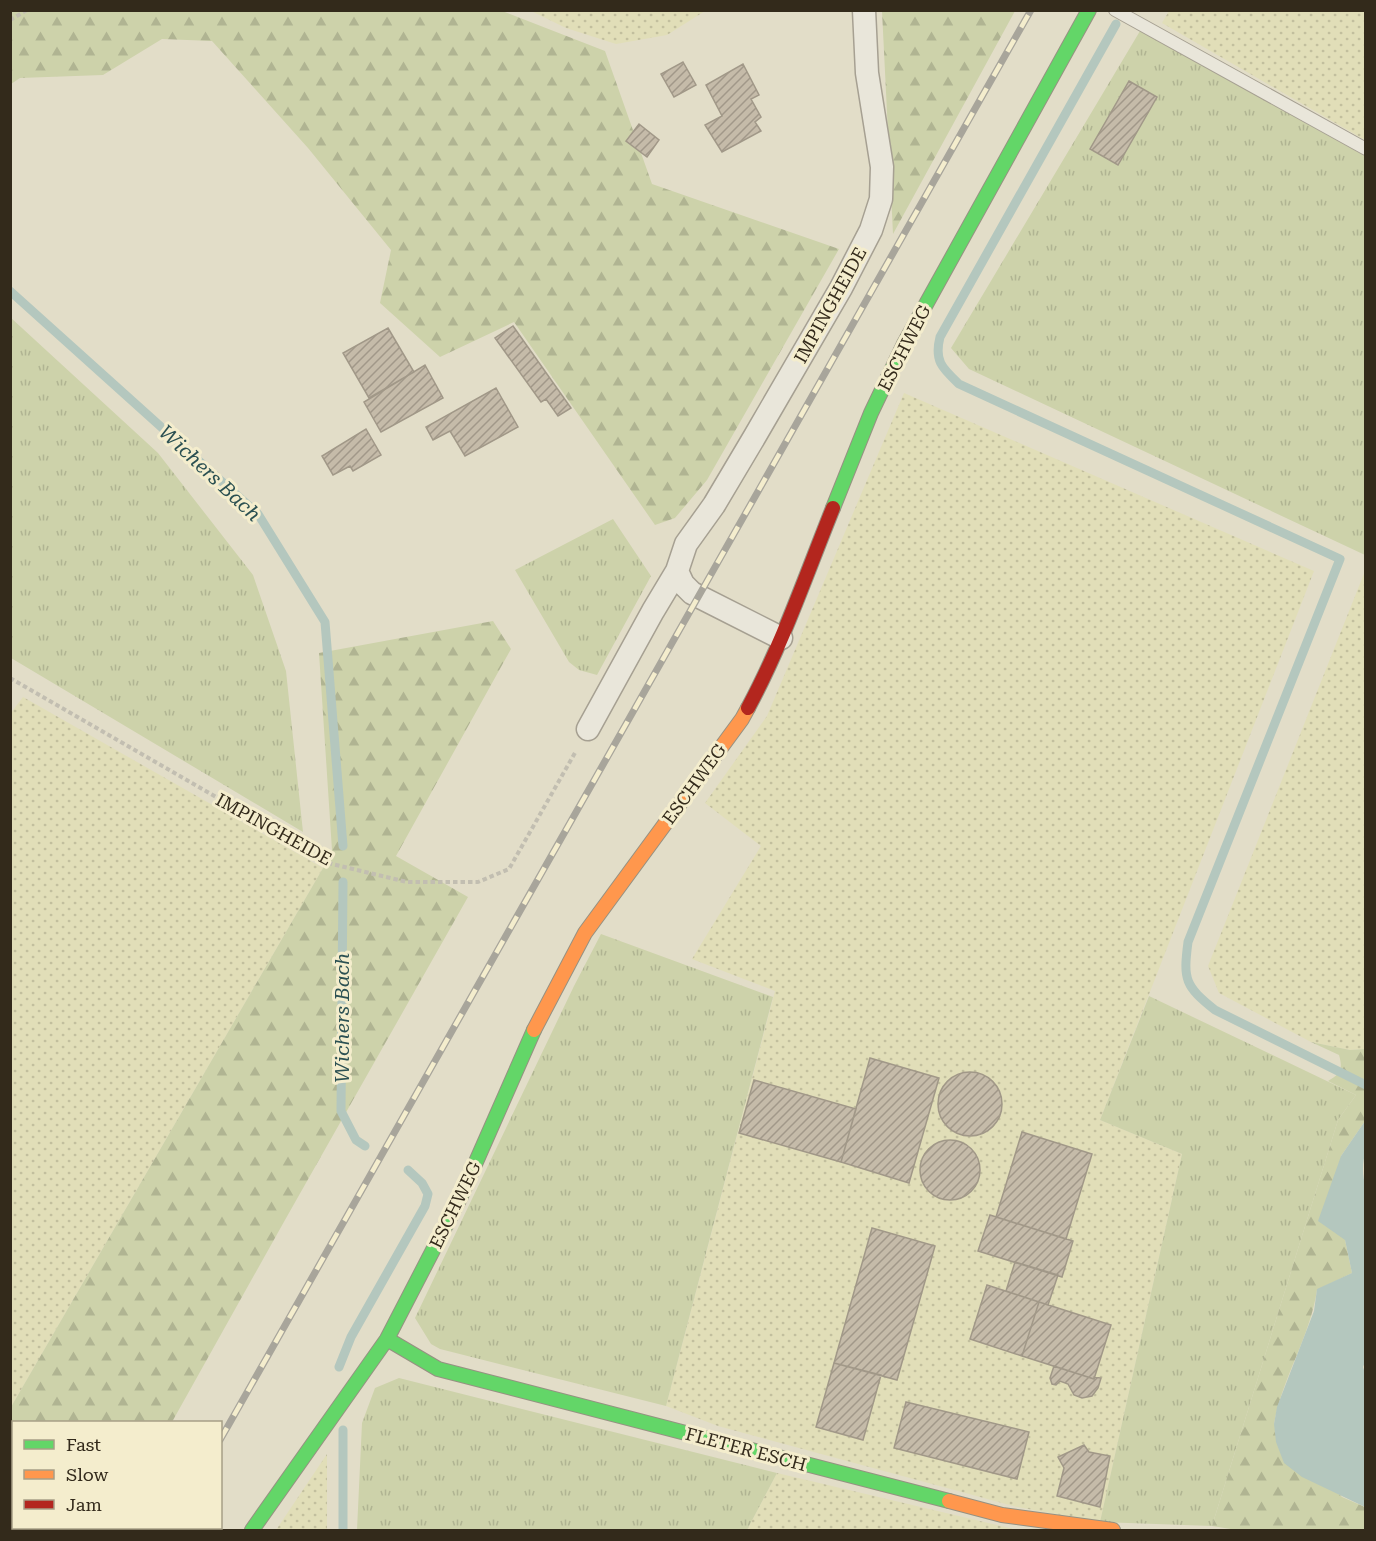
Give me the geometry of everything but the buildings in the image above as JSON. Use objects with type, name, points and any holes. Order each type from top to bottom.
[{"type":"street","name":"IMPINGHEIDE","points":[[588,729],[677,571],[686,544],[714,505],[755,436],[841,288],[871,230],[881,199],[882,167],[867,73],[864,10]]},
{"type":"street","name":"ESCHWEG","points":[[252,1530],[387,1339],[461,1196],[536,1026],[585,933],[742,719],[763,680],[871,413],[904,344],[1089,10]]},
{"type":"street","points":[[677,571],[680,580],[692,593],[781,638]]},
{"type":"street","name":"FLETER ESCH","points":[[387,1339],[438,1369],[1002,1515],[1113,1530]]},
{"type":"lane","points":[[1115,10],[1365,149]]},
{"type":"path","points":[[10,20],[27,10]]},
{"type":"path","name":"IMPINGHEIDE","points":[[10,678],[332,864],[407,882],[478,882],[509,869],[588,729]]},
{"type":"shaded area","points":[[531,11],[705,11],[667,35],[616,44],[566,28]]},
{"type":"shaded area","points":[[1169,11],[1365,11],[1365,140],[1162,23]]},
{"type":"shaded area","points":[[904,393],[1314,571],[1100,1120],[1182,1154],[1100,1522],[1017,1507],[718,1426],[666,1406],[775,991],[692,959],[761,846],[705,803],[767,716]]},
{"type":"shaded area","points":[[1365,571],[1365,1049],[1350,1050],[1311,1042],[1219,993],[1208,966]]},
{"type":"shaded area","points":[[23,697],[323,868],[11,1407],[10,714]]},
{"type":"shaded area","points":[[1365,1121],[1367,1143],[1363,1169],[1366,1188],[1366,1360],[1363,1367],[1366,1376],[1365,1507],[1302,1477],[1284,1463],[1276,1442],[1274,1424],[1277,1407],[1314,1311],[1317,1289],[1352,1273],[1345,1240],[1318,1221],[1341,1156]]},
{"type":"shaded area","points":[[327,1454],[327,1530],[276,1530]]},
{"type":"shaded area","points":[[777,1473],[1018,1530],[747,1530]]},
{"type":"green space","points":[[10,11],[502,11],[605,51],[652,184],[839,249],[707,480],[675,518],[655,525],[514,322],[440,357],[380,303],[391,250],[308,148],[212,41],[162,39],[103,75],[20,78],[11,84]]},
{"type":"green space","points":[[882,11],[1015,11],[893,234]]},
{"type":"green space","points":[[1140,31],[1365,156],[1365,555],[969,369],[951,348]]},
{"type":"green space","points":[[10,317],[158,453],[253,575],[286,671],[303,832],[11,658]]},
{"type":"green space","points":[[613,519],[651,576],[597,675],[579,670],[569,662],[515,570]]},
{"type":"green space","points":[[493,621],[511,649],[396,856],[468,897],[173,1421],[12,1421],[12,1529],[112,1529],[11,1530],[11,1407],[332,850],[319,653]]},
{"type":"green space","points":[[601,934],[773,997],[666,1406],[440,1349],[431,1344],[415,1318]]},
{"type":"green space","points":[[1149,996],[1356,1095],[1338,1120],[1212,1526],[1100,1522],[1182,1154],[1100,1120]]},
{"type":"green space","points":[[1311,1042],[1350,1050],[1365,1049],[1365,1121],[1341,1156],[1345,1240],[1352,1273],[1317,1290],[1308,1324],[1283,1390],[1274,1424],[1342,1497],[1365,1507],[1365,1530],[1237,1530],[1212,1526],[1338,1120],[1356,1095],[1328,1081],[1340,1071],[1339,1055]]},
{"type":"green space","points":[[399,1378],[777,1473],[747,1530],[357,1530],[362,1423],[375,1388]]},
{"type":"waterway","points":[[1116,24],[940,337],[939,358],[944,368],[959,384],[1340,559],[1188,942],[1186,974],[1197,995],[1215,1010],[1366,1085]]},
{"type":"waterway","name":"Wichers Bach","points":[[10,291],[258,514],[325,622],[343,846]]},
{"type":"waterway","name":"Wichers Bach","points":[[343,882],[341,1111],[356,1140],[365,1146]]},
{"type":"waterway","name":"Wichers Bach","points":[[339,1367],[351,1337],[425,1206],[428,1194],[422,1183],[408,1170]]},
{"type":"waterway","name":"Wichers Bach","points":[[343,1430],[343,1530]]},
{"type":"railway","points":[[222,1436],[1031,10]]},
{"type":"traffic: fast","points":[[833,508],[871,413],[904,344],[1089,10]]},
{"type":"traffic: fast","points":[[252,1530],[387,1339],[461,1196],[534,1030]]},
{"type":"traffic: fast","points":[[387,1339],[438,1369],[949,1501]]},
{"type":"traffic: slow","points":[[534,1030],[585,933],[748,708]]},
{"type":"traffic: slow","points":[[949,1501],[1002,1515],[1113,1530]]},
{"type":"traffic: jam","points":[[748,708],[783,635],[833,508]]}]
